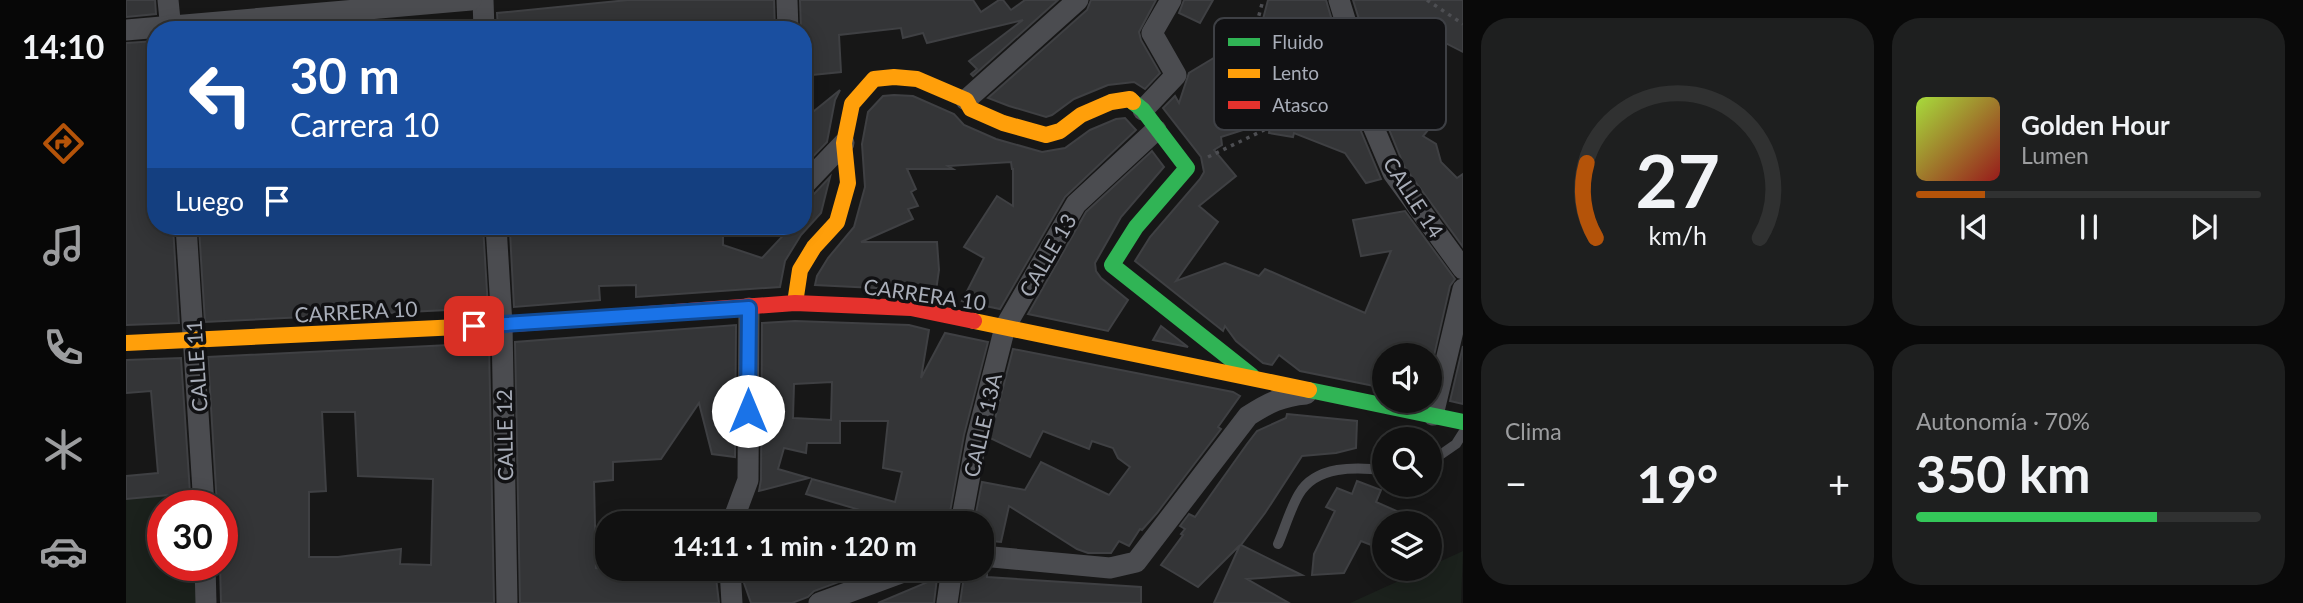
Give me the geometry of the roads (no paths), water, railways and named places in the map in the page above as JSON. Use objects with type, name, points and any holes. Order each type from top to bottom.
[{"type":"street","points":[[168,0],[170,21]]},
{"type":"street","points":[[245,21],[471,0]]},
{"type":"street","points":[[482,0],[483,21]]},
{"type":"street","points":[[787,0],[788,21]]},
{"type":"street","points":[[966,100],[1078,0]]},
{"type":"street","points":[[1143,110],[1176,75],[1152,33],[1171,0]]},
{"type":"street","name":"CALLE 14","points":[[1339,0],[1345,18]]},
{"type":"street","points":[[126,30],[147,29]]},
{"type":"street","points":[[795,303],[800,270],[814,247],[837,222],[848,183],[844,143],[852,104],[874,79],[917,79],[966,100],[971,109],[1003,123],[1046,135],[1060,131],[1081,115],[1111,102],[1130,99],[1143,110],[1186,168],[1136,227],[1112,265],[1258,380]]},
{"type":"street","name":"CALLE 13","points":[[1005,327],[1076,204],[1156,130]]},
{"type":"street","name":"CALLE 14","points":[[1375,130],[1393,173],[1463,269]]},
{"type":"street","points":[[812,177],[844,143]]},
{"type":"street","name":"CALLE 11","points":[[187,235],[203,490]]},
{"type":"street","name":"CALLE 12","points":[[497,235],[502,325],[507,603]]},
{"type":"street","points":[[1433,415],[1463,289]]},
{"type":"street","name":"CARRERA 10","points":[[126,343],[502,325],[795,303],[848,304],[911,309],[1005,327],[1463,422]]},
{"type":"street","points":[[736,511],[748,480],[749,308]]},
{"type":"street","name":"CALLE 13A","points":[[963,511],[977,437],[1005,327]]},
{"type":"street","points":[[994,557],[1110,568],[1136,562],[1248,416],[1269,402],[1286,396],[1322,393]]},
{"type":"street","points":[[205,581],[206,603]]},
{"type":"street","points":[[731,581],[732,603]]},
{"type":"street","points":[[819,603],[879,581]]},
{"type":"street","points":[[947,603],[950,581]]},
{"type":"lane","points":[[1442,454],[1456,444],[1463,433]]},
{"type":"lane","points":[[1278,544],[1300,492],[1318,475],[1346,468],[1372,469]]}]
